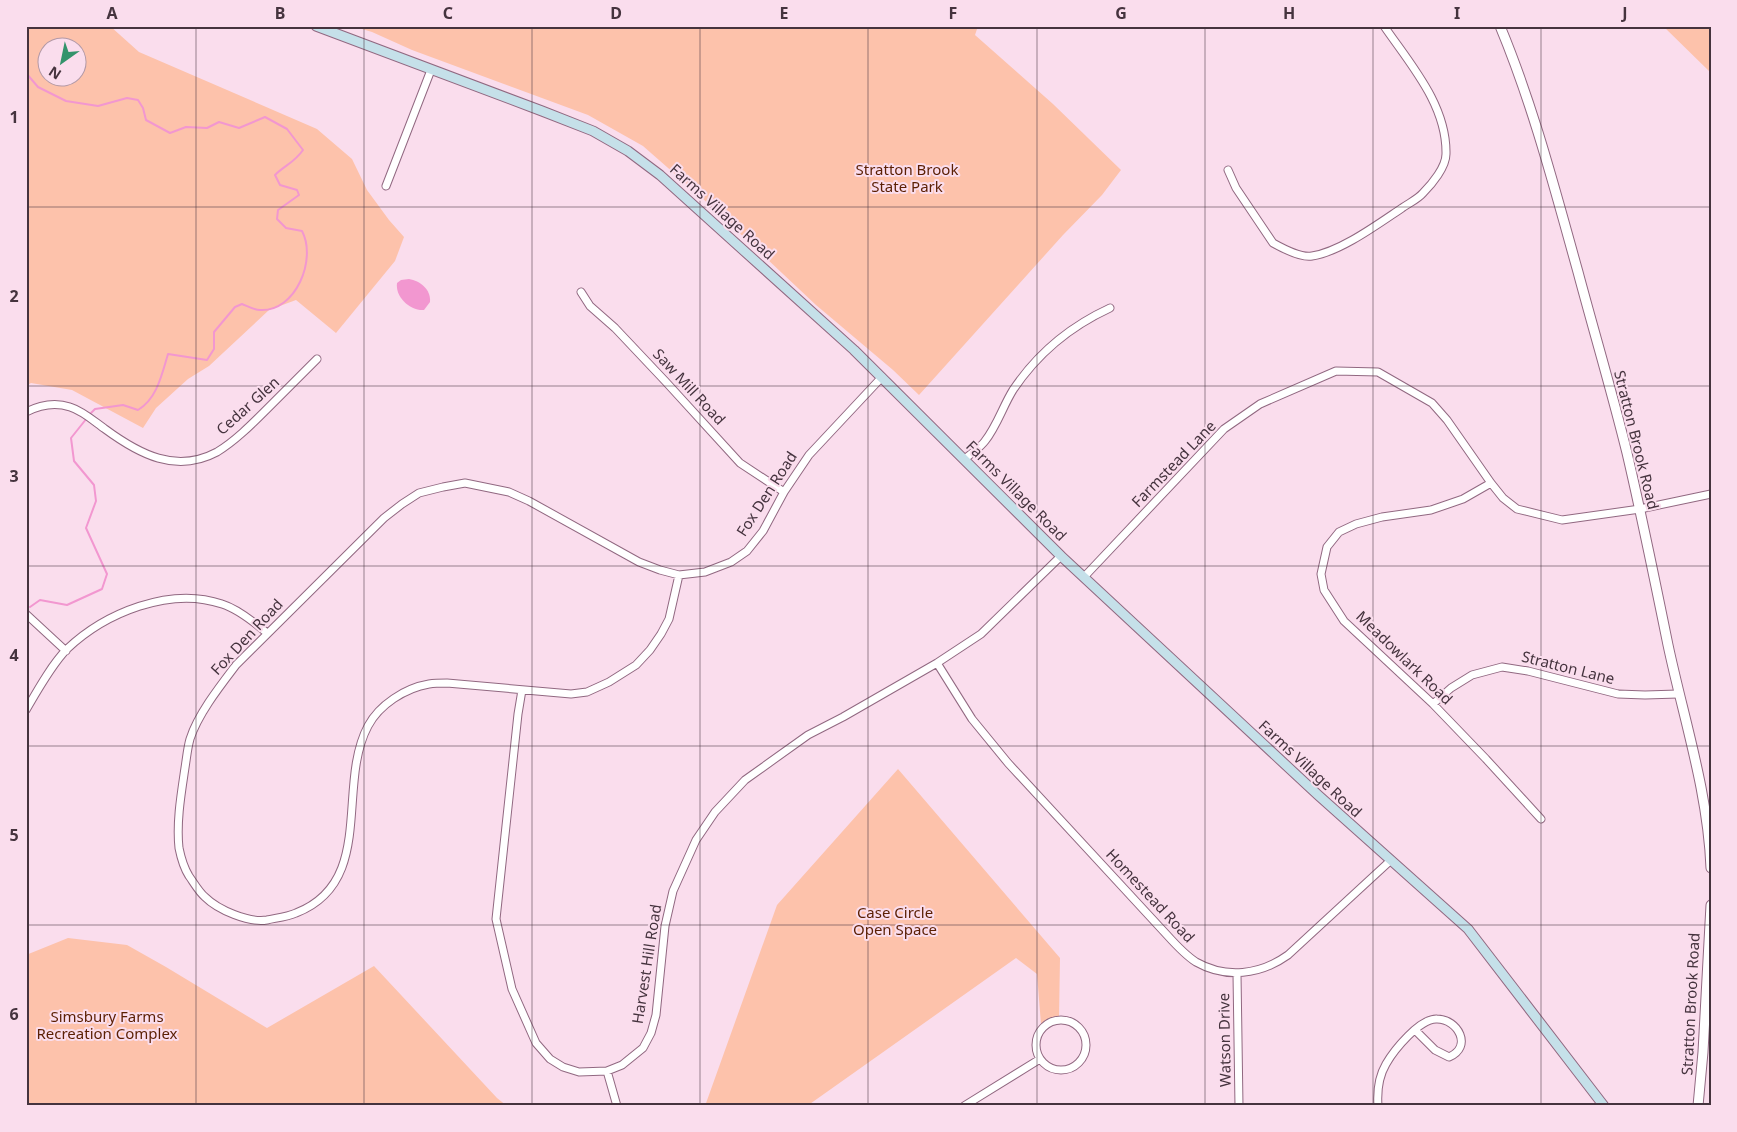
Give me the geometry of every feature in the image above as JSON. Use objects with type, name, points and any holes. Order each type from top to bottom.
[{"type":"main road","name":"Farms Village Road","points":[[316,26],[593,131],[628,151],[660,175],[854,350],[1061,556],[1390,860],[1447,908],[1468,929],[1604,1106]]},
{"type":"street","points":[[1228,170],[1236,188],[1273,243],[1310,257],[1333,250],[1376,225],[1423,193],[1439,172],[1446,155],[1442,128],[1435,102],[1384,26]]},
{"type":"street","name":"Stratton Brook Road","points":[[1500,26],[1540,140],[1557,197],[1626,452],[1640,510],[1678,694],[1691,739],[1704,799],[1711,868]]},
{"type":"street","points":[[386,186],[431,70]]},
{"type":"street","name":"Saw Mill Road","points":[[581,292],[590,306],[666,382],[740,463],[784,492]]},
{"type":"street","points":[[965,459],[985,441],[1013,391],[1034,362],[1060,338],[1092,316],[1110,308]]},
{"type":"street","name":"Cedar Glen","points":[[26,412],[48,404],[70,407],[84,414],[127,445],[144,454],[179,462],[217,452],[244,431],[317,359]]},
{"type":"street","name":"Farmstead Lane","points":[[1084,577],[1224,430],[1260,404],[1336,371],[1378,372],[1432,403],[1447,420],[1491,483],[1504,498],[1517,508],[1562,520],[1640,510],[1711,494]]},
{"type":"street","name":"Fox Den Road","points":[[679,574],[669,619],[661,634],[636,665],[609,682],[587,692],[572,694],[447,683],[428,684],[397,696],[378,712],[368,726],[360,747],[348,852],[339,874],[328,892],[314,904],[295,914],[262,920],[250,920],[216,906],[204,896],[185,869],[179,848],[179,823],[190,738],[218,688],[236,665],[366,534],[402,504],[419,494],[465,483],[510,492],[530,501],[639,562],[660,570],[679,574],[705,572],[731,562],[747,551],[762,532],[784,492],[809,455],[882,377]]},
{"type":"street","name":"Meadowlark Road","points":[[1491,483],[1464,499],[1431,510],[1382,517],[1356,524],[1339,532],[1327,547],[1321,574],[1324,590],[1344,621],[1433,704],[1486,758],[1541,819]]},
{"type":"street","name":"Harvest Hill Road","points":[[522,690],[496,919],[500,939],[512,989],[536,1043],[550,1059],[563,1066],[579,1072],[607,1071],[622,1065],[635,1056],[643,1048],[651,1033],[656,1014],[665,926],[673,891],[696,840],[715,812],[745,780],[808,735],[937,663],[981,634],[1061,556]]},
{"type":"street","points":[[26,710],[66,651],[92,629],[134,608],[154,601],[195,599],[222,604],[250,619],[267,633]]},
{"type":"street","points":[[26,614],[66,651]]},
{"type":"street","name":"Homestead Road","points":[[937,663],[972,719],[1008,763],[1185,954],[1197,962],[1215,969],[1237,974],[1270,966],[1288,954],[1390,860]]},
{"type":"street","name":"Stratton Lane","points":[[1433,704],[1451,688],[1472,675],[1502,667],[1528,671],[1618,694],[1678,694]]},
{"type":"street","name":"Stratton Brook Road","points":[[1698,1106],[1704,1043],[1711,905]]},
{"type":"street","name":"Watson Drive","points":[[1237,974],[1239,1106]]},
{"type":"street","points":[[1062,1019],[1070,1021],[1083,1032],[1086,1040],[1086,1049],[1083,1057],[1077,1064],[1062,1070],[1053,1069],[1040,1059],[1035,1044],[1037,1036],[1046,1024],[1062,1019]]},
{"type":"street","points":[[1378,1106],[1377,1095],[1386,1065],[1393,1053],[1415,1030],[1425,1022],[1438,1019],[1456,1028],[1461,1035],[1462,1043],[1458,1051],[1448,1057],[1435,1050],[1415,1030]]},
{"type":"street","points":[[964,1106],[1040,1059]]},
{"type":"street","points":[[607,1071],[617,1106]]},
{"type":"green space","points":[[26,26],[110,26],[139,52],[317,129],[352,159],[367,190],[404,237],[395,261],[336,333],[296,300],[269,310],[209,366],[188,379],[156,408],[143,428],[72,390],[31,383],[26,386]]},
{"type":"green space","name":"Stratton Brook State Park","points":[[352,26],[978,26],[975,35],[1053,104],[1121,170],[1102,195],[1063,235],[919,395],[893,370],[816,305],[700,196],[643,146],[588,115]]},
{"type":"green space","points":[[1663,26],[1711,26],[1711,72],[1710,72]]},
{"type":"green space","name":"Case Circle Open Space","points":[[898,769],[1060,958],[1059,1018],[1049,1018],[1041,1024],[1037,974],[1016,958],[807,1106],[705,1106],[777,905]]},
{"type":"green space","name":"Simsbury Farms Recreation Complex","points":[[68,938],[127,945],[267,1028],[374,966],[497,1098],[507,1106],[26,1106],[26,955]]},
{"type":"shaded area","points":[[409,279],[424,286],[429,293],[430,302],[424,310],[409,306],[398,293],[397,283],[401,280]]},
{"type":"waterway","points":[[26,73],[38,87],[66,101],[98,106],[127,98],[138,100],[143,108],[146,120],[170,133],[186,127],[207,128],[219,122],[239,128],[265,117],[287,129],[303,150],[275,175],[280,185],[297,190],[299,195],[278,210],[277,219],[286,228],[302,231],[306,243],[305,269],[293,293],[284,302],[273,308],[258,310],[242,304],[235,307],[214,332],[214,349],[207,360],[168,354],[161,378],[154,393],[138,410],[123,405],[95,409],[90,414]]},
{"type":"waterway","points":[[30,607],[40,600],[67,605],[102,589],[107,574],[86,528],[96,501],[94,485],[74,461],[71,438],[87,418]]}]
